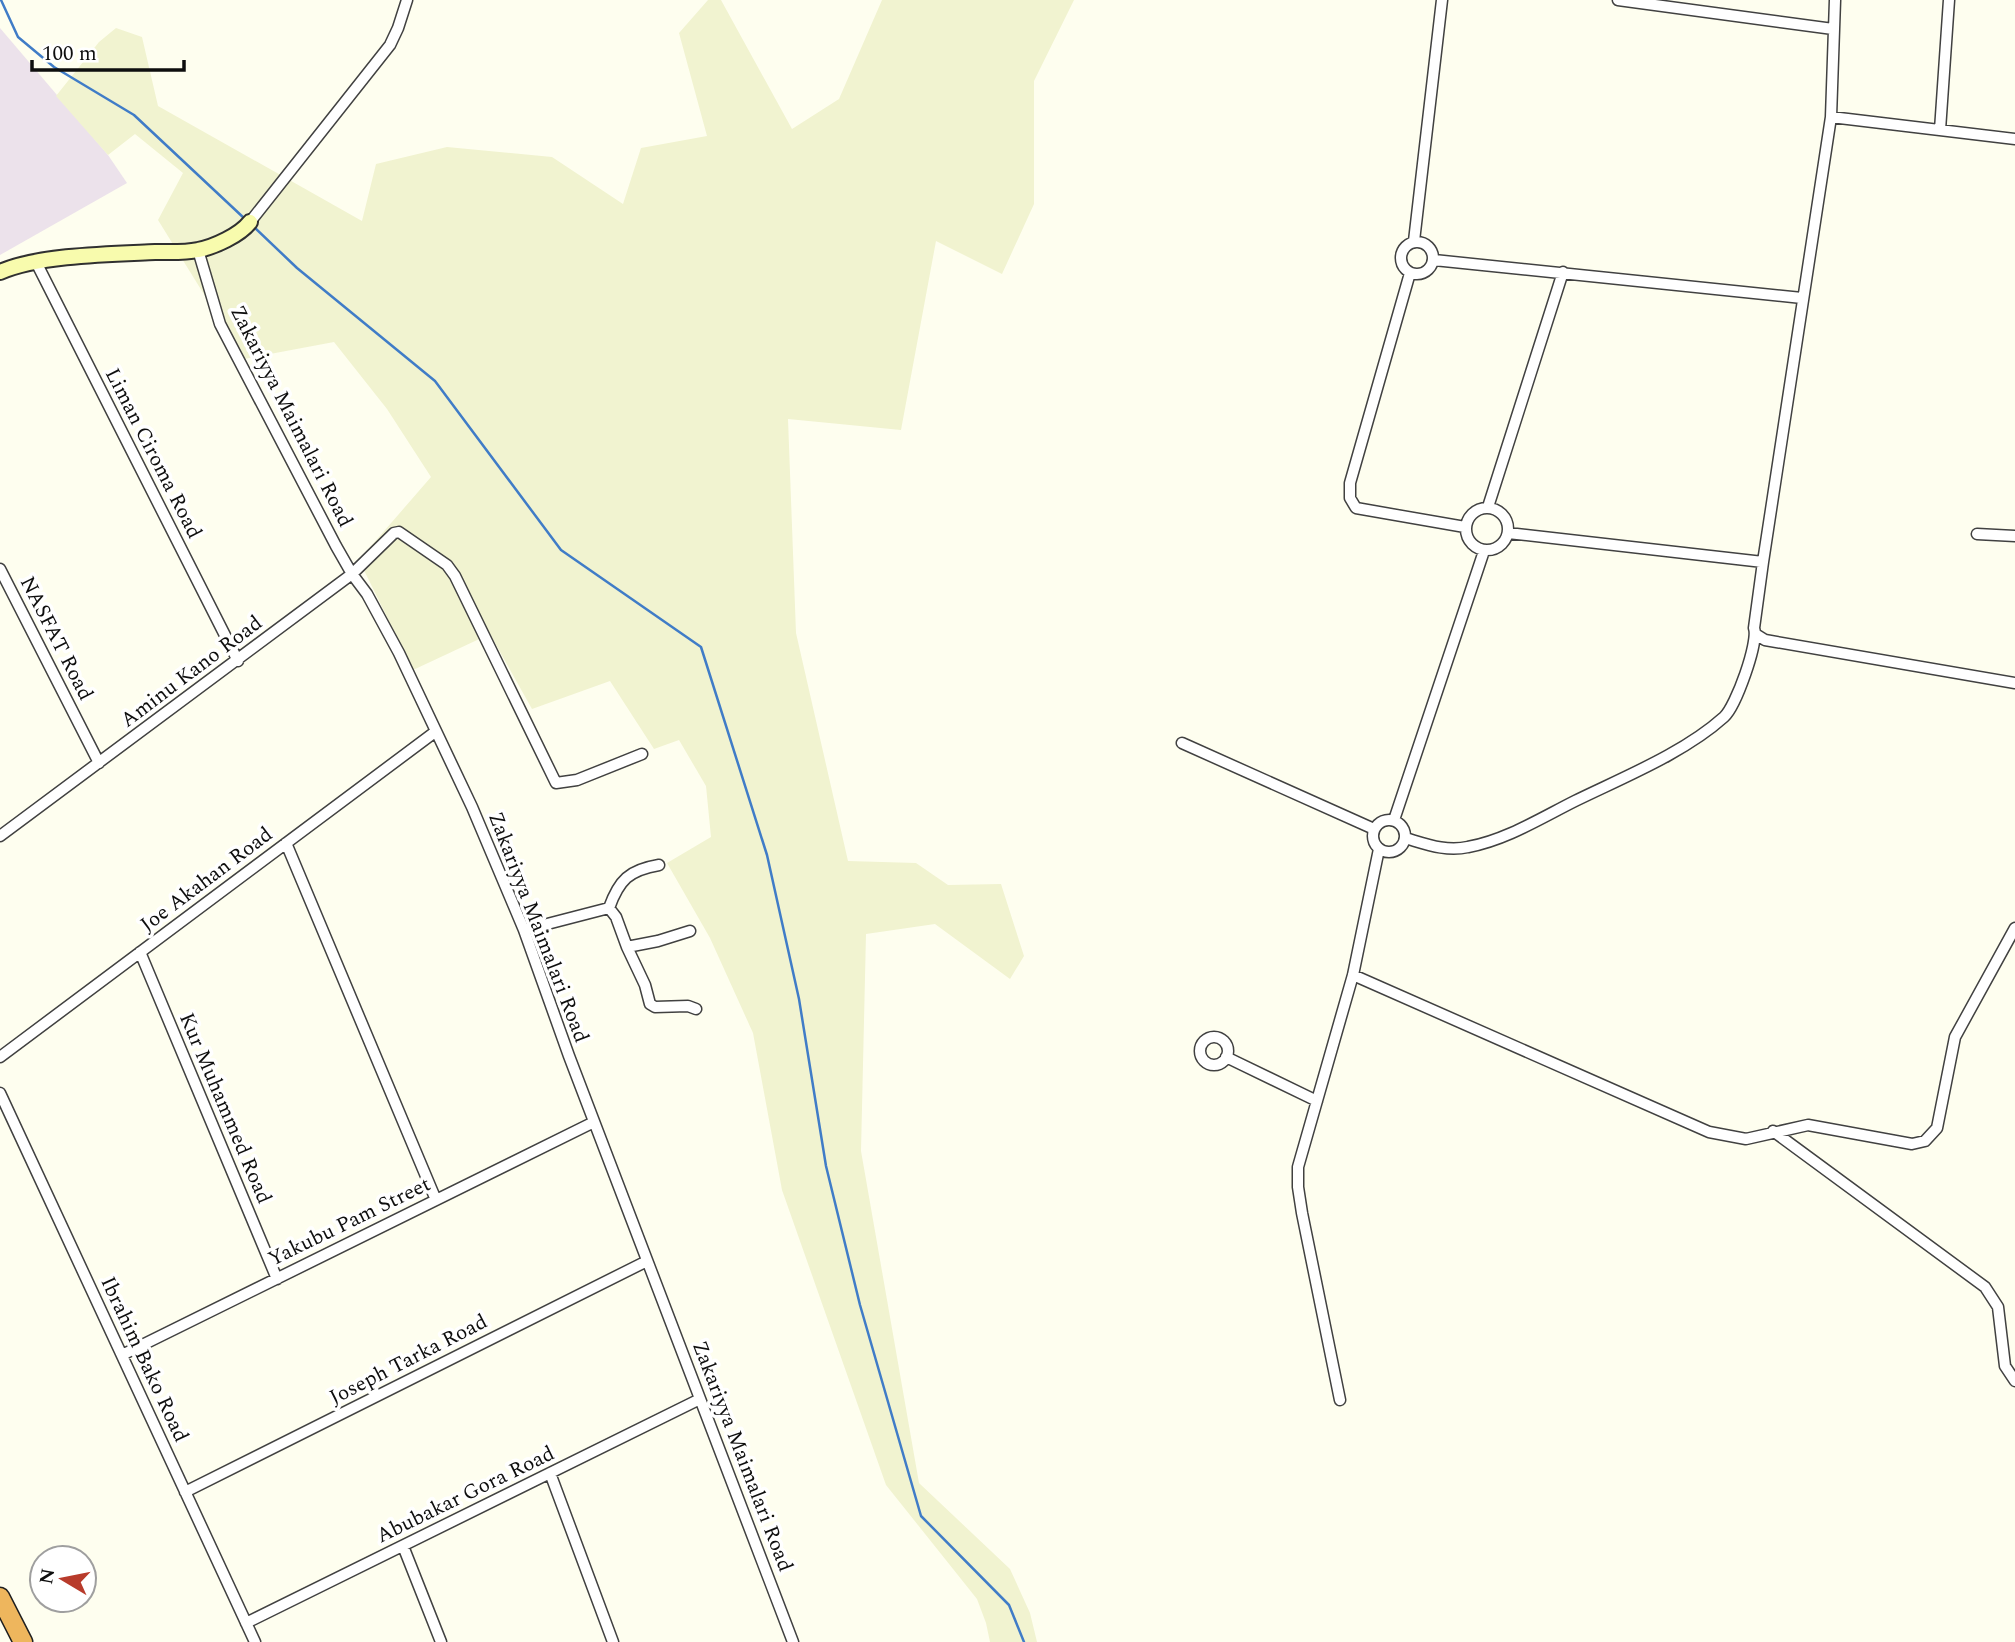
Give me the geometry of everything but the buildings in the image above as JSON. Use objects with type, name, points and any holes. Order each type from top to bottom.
[{"type":"highway","points":[[0,1597],[23,1642]]},
{"type":"highway","points":[[0,1624],[9,1642]]},
{"type":"street","points":[[0,272],[36,262],[198,250],[247,226],[390,45],[407,0]]},
{"type":"street","points":[[1414,241],[1442,0]]},
{"type":"street","points":[[1618,0],[1833,29]]},
{"type":"street","points":[[1835,0],[1830,117],[1754,628],[1757,635],[1765,640],[2015,683]]},
{"type":"street","points":[[1940,130],[1949,0]]},
{"type":"street","points":[[1830,117],[2015,139]]},
{"type":"street","points":[[1414,241],[1424,242],[1432,250],[1434,260],[1429,269],[1420,274],[1410,273],[1402,266],[1400,256],[1405,246],[1414,241]]},
{"type":"street","name":"Zakariyya Maimalari Road","points":[[198,250],[220,324],[352,574],[367,594],[399,653],[472,807],[524,930],[594,1122],[793,1642]]},
{"type":"street","points":[[1434,260],[1802,298]]},
{"type":"street","name":"Liman Ciroma Road","points":[[36,262],[238,661]]},
{"type":"street","points":[[1488,508],[1563,272]]},
{"type":"street","points":[[1410,273],[1350,483],[1350,498],[1356,508],[1465,527]]},
{"type":"street","points":[[1488,508],[1497,510],[1504,516],[1508,533],[1499,546],[1484,551],[1474,547],[1467,538],[1465,527],[1473,513],[1488,508]]},
{"type":"street","name":"Aminu Kano Road","points":[[0,836],[238,661],[352,574],[394,533],[399,532],[447,565],[464,590],[556,783],[577,780],[642,754]]},
{"type":"street","points":[[1508,533],[1763,562]]},
{"type":"street","points":[[1977,534],[2015,536]]},
{"type":"street","points":[[1394,820],[1484,551]]},
{"type":"street","name":"NASFAT Road","points":[[0,569],[99,763]]},
{"type":"street","points":[[1405,838],[1433,848],[1467,848],[1509,834],[1686,743],[1727,715],[1757,635]]},
{"type":"street","name":"Joe Akahan Road","points":[[0,1057],[435,732]]},
{"type":"street","points":[[1182,743],[1374,829]]},
{"type":"street","points":[[1340,1400],[1297,1187],[1298,1167],[1353,975],[1379,849],[1373,836],[1374,829],[1386,820],[1394,820],[1400,824],[1405,838],[1403,845],[1392,852],[1379,849]]},
{"type":"street","points":[[286,843],[436,1200]]},
{"type":"street","points":[[524,930],[609,908],[622,881],[634,872],[659,865]]},
{"type":"street","points":[[609,908],[616,917],[626,947],[645,985],[650,1004],[655,1007],[688,1006],[696,1009]]},
{"type":"street","points":[[1353,975],[1709,1132],[1746,1139],[1808,1125],[1907,1143],[1925,1141],[1937,1128],[1955,1037],[2015,928]]},
{"type":"street","points":[[626,947],[658,942],[690,931]]},
{"type":"street","name":"Kur Muhammed Road","points":[[140,952],[277,1279]]},
{"type":"street","points":[[1226,1057],[1317,1101]]},
{"type":"street","name":"Ibrahim Bako Road","points":[[0,1093],[255,1642]]},
{"type":"street","name":"Yakubu Pam Street","points":[[122,1355],[594,1122]]},
{"type":"street","points":[[1773,1131],[1985,1287],[1998,1307],[2006,1366],[2015,1381]]},
{"type":"street","name":"Joseph Tarka Road","points":[[185,1492],[647,1261]]},
{"type":"street","name":"Abubakar Gora Road","points":[[246,1623],[700,1399]]},
{"type":"street","points":[[550,1473],[613,1642]]},
{"type":"street","points":[[403,1546],[441,1642]]},
{"type":"shaded area","points":[[0,28],[108,155],[127,183],[0,255]]},
{"type":"green space","points":[[708,0],[721,0],[792,129],[839,99],[882,0],[1074,0],[1034,81],[1034,204],[1002,274],[936,241],[901,430],[788,419],[796,633],[848,861],[916,863],[948,885],[1001,884],[1024,956],[1010,979],[935,924],[866,934],[861,1151],[919,1483],[1010,1569],[1030,1613],[1037,1642],[990,1642],[977,1599],[886,1485],[782,1190],[753,1033],[710,938],[667,863],[711,837],[706,786],[679,740],[654,749],[610,681],[532,709],[490,634],[413,670],[359,560],[431,477],[387,409],[334,342],[244,359],[158,220],[183,173],[135,134],[108,155],[56,96],[99,42],[116,28],[142,37],[158,106],[362,221],[376,164],[447,147],[552,157],[623,204],[641,148],[707,136],[679,33]]},
{"type":"waterway","points":[[1,0],[18,37],[54,67],[134,115],[245,219]]},
{"type":"waterway","points":[[253,226],[297,268],[435,381],[561,550],[701,647],[767,855],[799,999],[826,1166],[860,1305],[921,1516],[1009,1605],[1024,1642]]}]
